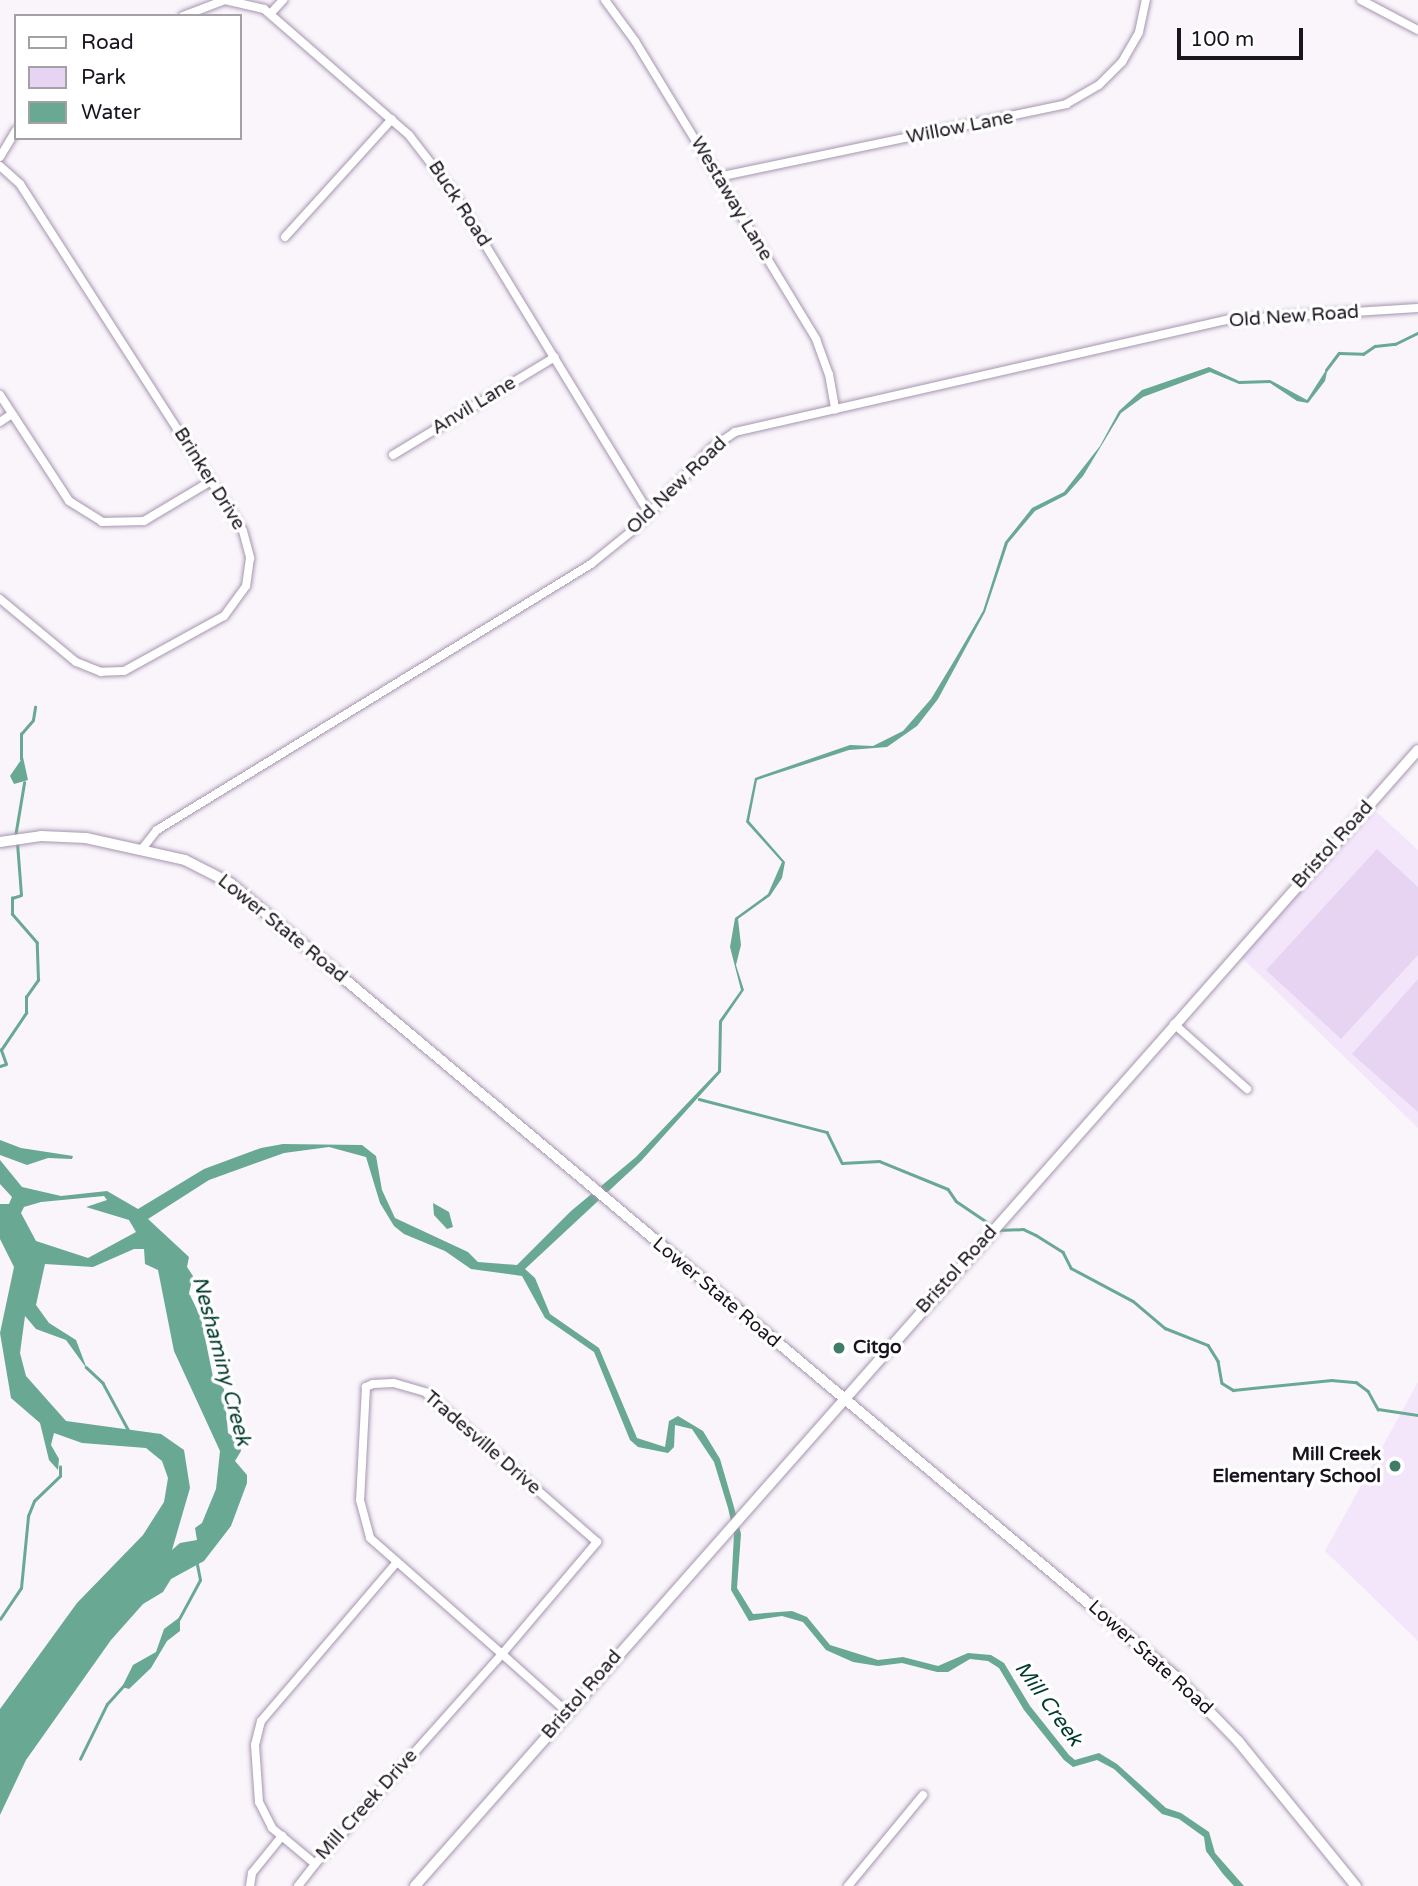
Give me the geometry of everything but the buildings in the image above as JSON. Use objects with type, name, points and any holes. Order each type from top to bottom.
[{"type":"main road","name":"Bristol Road","points":[[415,1886],[842,1398],[1418,750]]},
{"type":"main road","name":"Lower State Road","points":[[5,841],[76,837],[142,849],[185,860],[230,883],[598,1195],[1175,1676],[1238,1741],[1356,1886]]},
{"type":"street","points":[[271,13],[283,0]]},
{"type":"street","name":"Westaway Lane","points":[[605,0],[718,177],[816,339],[829,374],[835,409]]},
{"type":"street","name":"Willow Lane","points":[[718,177],[1066,104],[1099,85],[1122,62],[1139,32],[1146,0]]},
{"type":"street","points":[[1361,0],[1418,30]]},
{"type":"street","name":"Buck Road","points":[[187,14],[207,4],[225,1],[271,13],[392,119],[453,192],[649,513]]},
{"type":"street","points":[[285,237],[392,119]]},
{"type":"street","points":[[0,157],[14,133]]},
{"type":"street","name":"Brinker Drive","points":[[0,166],[26,193],[211,481],[247,540],[250,568],[246,586],[224,617],[137,667],[115,672],[84,667],[0,599]]},
{"type":"street","name":"Old New Road","points":[[142,849],[157,830],[591,564],[649,513],[727,436],[1229,320],[1418,308]]},
{"type":"street","name":"Anvil Lane","points":[[393,454],[555,357]]},
{"type":"street","points":[[0,395],[69,501],[102,522],[144,521],[211,481]]},
{"type":"street","points":[[0,422],[12,414]]},
{"type":"street","points":[[1174,1024],[1247,1088]]},
{"type":"street","name":"Tradesville Drive","points":[[502,1654],[597,1542],[425,1392],[393,1383],[366,1387],[363,1525],[370,1538],[567,1712]]},
{"type":"street","name":"Mill Creek Drive","points":[[397,1562],[261,1721],[255,1745],[258,1802],[272,1828],[315,1864],[502,1654]]},
{"type":"street","points":[[848,1886],[923,1795]]},
{"type":"street","points":[[250,1886],[252,1873],[282,1836]]},
{"type":"street","points":[[298,1886],[315,1864]]},
{"type":"shaded area","points":[[1369,805],[1418,850],[1418,1128],[1237,953]]},
{"type":"shaded area","name":"Mill Creek Elementary School","points":[[1418,1382],[1418,1641],[1325,1551]]},
{"type":"green space","points":[[1377,849],[1418,887],[1418,955],[1341,1039],[1266,970]]},
{"type":"green space","points":[[1418,979],[1418,1112],[1352,1054]]},
{"type":"water","points":[[1209,367],[1239,381],[1270,380],[1307,400],[1328,367],[1325,381],[1308,403],[1297,401],[1270,383],[1239,384],[1210,372],[1143,397],[1121,413],[1083,476],[1066,495],[1035,511],[1008,543],[985,612],[938,699],[917,726],[887,747],[849,750],[757,780],[749,821],[785,862],[782,878],[770,896],[738,919],[741,945],[736,965],[744,990],[722,1022],[721,1072],[641,1161],[525,1269],[535,1278],[550,1314],[599,1348],[637,1438],[665,1447],[669,1421],[678,1416],[703,1431],[720,1459],[734,1507],[741,1534],[737,1588],[753,1614],[792,1611],[807,1617],[830,1645],[878,1660],[903,1657],[938,1666],[968,1653],[991,1655],[1004,1663],[1030,1706],[1069,1755],[1075,1760],[1099,1753],[1117,1764],[1166,1808],[1181,1813],[1209,1832],[1215,1853],[1244,1886],[1234,1886],[1223,1874],[1206,1851],[1204,1837],[1179,1819],[1162,1814],[1114,1769],[1097,1760],[1073,1767],[1064,1760],[1024,1710],[999,1668],[988,1661],[970,1659],[948,1672],[937,1672],[902,1663],[878,1666],[853,1662],[826,1650],[803,1622],[782,1616],[749,1621],[731,1590],[734,1534],[728,1508],[714,1462],[692,1429],[675,1425],[674,1447],[668,1453],[638,1447],[630,1440],[594,1352],[545,1318],[522,1276],[471,1269],[445,1251],[404,1234],[394,1226],[380,1203],[366,1157],[329,1147],[284,1153],[209,1180],[148,1219],[189,1257],[187,1267],[193,1276],[189,1293],[201,1318],[213,1377],[224,1389],[228,1433],[240,1442],[241,1451],[235,1461],[247,1475],[247,1483],[231,1526],[204,1561],[171,1579],[163,1592],[143,1604],[111,1640],[26,1760],[0,1815],[0,1709],[77,1603],[143,1535],[164,1502],[168,1478],[162,1461],[146,1448],[82,1443],[54,1433],[51,1445],[59,1459],[58,1470],[49,1460],[40,1423],[11,1398],[0,1333],[14,1267],[0,1239],[0,1204],[9,1204],[12,1197],[0,1184],[0,1160],[22,1187],[61,1196],[107,1191],[138,1209],[204,1169],[261,1148],[283,1144],[362,1145],[376,1156],[382,1190],[395,1218],[468,1252],[478,1262],[517,1265],[571,1211],[636,1157],[718,1071],[719,1021],[741,990],[730,947],[735,918],[768,894],[782,862],[746,822],[755,778],[850,745],[873,746],[903,731],[931,699],[983,611],[1005,542],[1032,508],[1064,492],[1100,446],[1119,411],[1142,390]],"holes":[[[104,1196],[107,1200],[86,1207],[129,1220],[136,1232],[88,1258],[36,1241],[21,1213],[24,1207],[41,1202]],[[134,1249],[144,1249],[145,1264],[158,1270],[174,1351],[220,1451],[216,1489],[202,1523],[195,1528],[197,1540],[180,1543],[172,1550],[190,1488],[184,1450],[161,1434],[66,1421],[26,1376],[20,1353],[25,1316],[36,1329],[66,1340],[87,1369],[76,1340],[49,1323],[36,1305],[45,1264],[93,1267]]]},
{"type":"water","points":[[23,757],[28,780],[14,784],[10,776]]},
{"type":"water","points":[[0,1140],[21,1148],[73,1156],[72,1159],[48,1158],[27,1165],[0,1155]]},
{"type":"water","points":[[433,1203],[449,1212],[453,1227],[447,1229],[434,1215]]},
{"type":"water","points":[[180,1617],[180,1631],[167,1641],[151,1668],[129,1689],[122,1687],[133,1665],[156,1652],[164,1629]]},
{"type":"waterway","points":[[1326,370],[1339,353],[1363,354],[1375,346],[1395,344],[1418,333]]},
{"type":"waterway","points":[[21,759],[21,734],[33,720],[35,707]]},
{"type":"waterway","points":[[15,837],[24,783]]},
{"type":"waterway","points":[[0,1066],[6,1064],[1,1050],[26,1013],[26,997],[38,980],[37,943],[12,914],[12,898],[21,895],[17,843]]},
{"type":"waterway","points":[[699,1099],[827,1132],[842,1163],[879,1161],[948,1189],[956,1201],[993,1226]]},
{"type":"waterway","points":[[998,1230],[1023,1229],[1036,1235],[1063,1252],[1071,1268],[1133,1301],[1165,1328],[1208,1345],[1218,1361],[1222,1383],[1233,1390],[1331,1380],[1356,1382],[1368,1391],[1378,1409],[1418,1415]]},
{"type":"waterway","points":[[86,1367],[103,1383],[130,1433]]},
{"type":"waterway","points":[[0,1619],[21,1588],[28,1516],[34,1501],[60,1476],[60,1467]]},
{"type":"waterway","points":[[179,1619],[200,1580],[197,1565]]},
{"type":"waterway","points":[[80,1759],[107,1704],[124,1685]]},
{"type":"place","name":"Citgo","points":[[839,1348]]},
{"type":"place","name":"Mill Creek Elementary School","points":[[1395,1466]]},
{"type":"water label","name":"Neshaminy Creek","points":[[221,1361]]},
{"type":"water label","name":"Mill Creek","points":[[1048,1704]]}]
